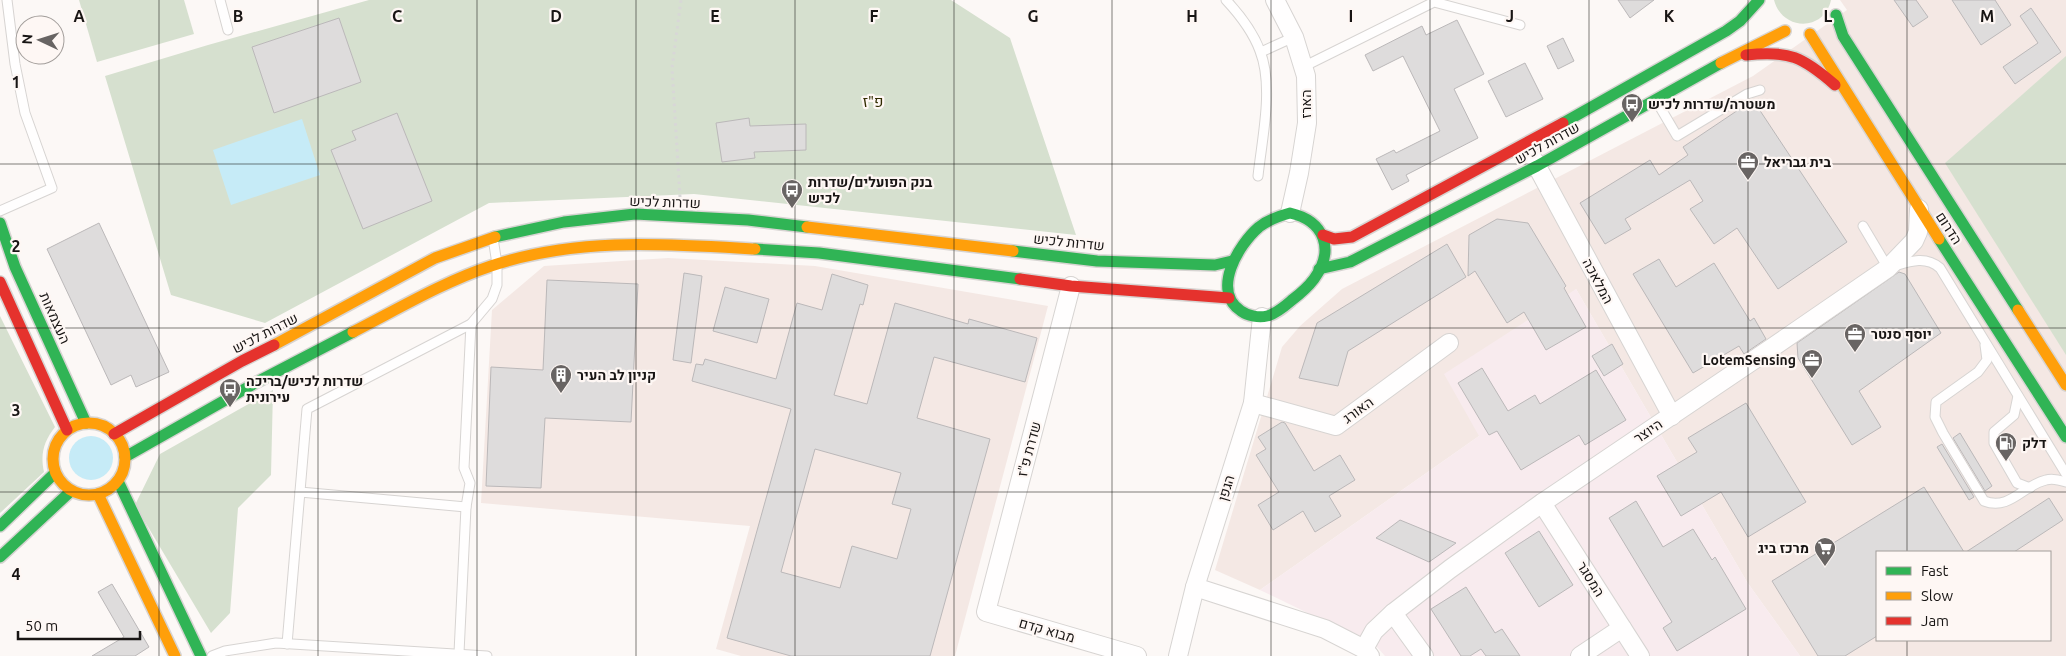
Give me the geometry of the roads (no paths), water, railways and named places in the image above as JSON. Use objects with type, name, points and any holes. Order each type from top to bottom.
[{"type":"main road","name":"שדרות לכיש","points":[[1322,235],[1334,239],[1352,237],[1525,145],[1726,31],[1740,21],[1759,0]]},
{"type":"main road","points":[[1763,0],[1769,17],[1785,31],[1798,34],[1827,22]]},
{"type":"main road","name":"הדרום","points":[[1827,22],[1852,99],[1919,209],[2066,437]]},
{"type":"main road","name":"הדרום","points":[[1827,22],[1843,36],[2066,385]]},
{"type":"main road","name":"שדרות לכיש","points":[[1319,269],[1350,262],[1537,166],[1730,58],[1785,31]]},
{"type":"main road","points":[[1730,58],[1778,52],[1797,57],[1814,67],[1852,99]]},
{"type":"main road","points":[[1290,213],[1310,218],[1322,235],[1324,246],[1319,269],[1314,278],[1295,298],[1274,314],[1262,317],[1243,313],[1235,308],[1229,298],[1228,282],[1232,261],[1253,232],[1278,215],[1290,213]]},
{"type":"main road","name":"שדרות לכיש","points":[[114,434],[242,362],[435,258],[493,238],[564,222],[635,214],[748,220],[1097,261],[1215,265],[1232,261]]},
{"type":"main road","name":"העצמאות","points":[[0,223],[15,267],[86,423]]},
{"type":"main road","points":[[125,457],[300,359],[439,288],[497,264],[565,248],[651,243],[819,253],[1071,286],[1229,298]]},
{"type":"main road","points":[[0,282],[68,430]]},
{"type":"main road","points":[[86,423],[96,424],[114,434],[123,448],[125,457],[124,466],[118,481],[106,492],[89,496],[70,491],[61,483],[55,473],[53,454],[56,445],[68,430],[86,423]]},
{"type":"main road","points":[[0,526],[55,473]]},
{"type":"main road","points":[[118,481],[201,656]]},
{"type":"main road","points":[[0,557],[70,491]]},
{"type":"main road","points":[[98,494],[175,656]]},
{"type":"street","name":"הארז","points":[[1275,0],[1294,37],[1306,76],[1307,123],[1290,213]]},
{"type":"street","name":"המלאכה","points":[[1525,145],[1672,416]]},
{"type":"street","name":"היוצר","points":[[1365,654],[1374,631],[1393,613],[1542,503],[1888,268],[1914,241],[1918,232],[1919,209]]},
{"type":"street","name":"שדרת פ\"ז","points":[[986,612],[1071,286]]},
{"type":"street","name":"הגפן","points":[[1178,656],[1195,587],[1253,403],[1262,317]]},
{"type":"street","name":"האורג","points":[[1253,403],[1336,426],[1449,343]]},
{"type":"street","name":"המסגר","points":[[1542,503],[1640,656]]},
{"type":"street","points":[[1195,587],[1325,629],[1365,654]]},
{"type":"street","name":"מבוא קדם","points":[[986,612],[1137,656]]},
{"type":"street","points":[[1393,613],[1424,656]]},
{"type":"street","points":[[1580,656],[1622,628]]},
{"type":"lane","points":[[0,211],[52,188],[25,113],[15,64],[7,0]]},
{"type":"lane","points":[[220,0],[228,30]]},
{"type":"lane","points":[[1226,0],[1239,14],[1261,52],[1266,80],[1266,106],[1258,176]]},
{"type":"lane","points":[[1303,67],[1434,2],[1520,25]]},
{"type":"lane","points":[[1261,52],[1294,37]]},
{"type":"lane","points":[[1656,99],[1677,136],[1747,94],[1760,90]]},
{"type":"lane","points":[[1863,226],[1888,268],[1913,261],[1928,260],[1940,268],[2066,474]]},
{"type":"lane","points":[[288,644],[307,409],[471,324],[492,299],[496,285],[497,264],[493,238]]},
{"type":"lane","points":[[458,653],[466,507],[470,483],[464,468],[471,324]]},
{"type":"lane","points":[[1984,340],[1987,360],[1978,372],[1936,402],[1935,417],[1984,501],[1993,504],[2006,502],[2046,480],[2066,482]]},
{"type":"lane","points":[[2018,396],[2014,415],[1994,432],[1993,436],[1994,443],[2017,483],[2030,488]]},
{"type":"lane","points":[[300,492],[466,507]]},
{"type":"lane","points":[[212,656],[225,651],[276,643],[487,656]]},
{"type":"water","points":[[302,119],[320,175],[231,205],[213,150]]},
{"type":"water","points":[[91,436],[103,440],[109,446],[113,458],[109,470],[103,476],[91,480],[79,476],[73,470],[69,458],[73,446],[79,440]]},
{"type":"place","name":"משטרה/שדרות לכיש","points":[[1632,123]]},
{"type":"place","name":"בית גבריאל","points":[[1748,181]]},
{"type":"place","name":"בנק הפועלים/שדרות לכיש","points":[[792,209]]},
{"type":"place","name":"יוסף סנטר","points":[[1855,353]]},
{"type":"place","name":"LotemSensing","points":[[1812,379]]},
{"type":"place","name":"קניון לב העיר","points":[[561,394]]},
{"type":"place","name":"שדרות לכיש/בריכה עירונית","points":[[230,408]]},
{"type":"place","name":"דלק","points":[[2006,462]]},
{"type":"place","name":"מרכז ביג","points":[[1825,567]]},
{"type":"district","name":"פ\"ז","points":[[873,101]]}]
